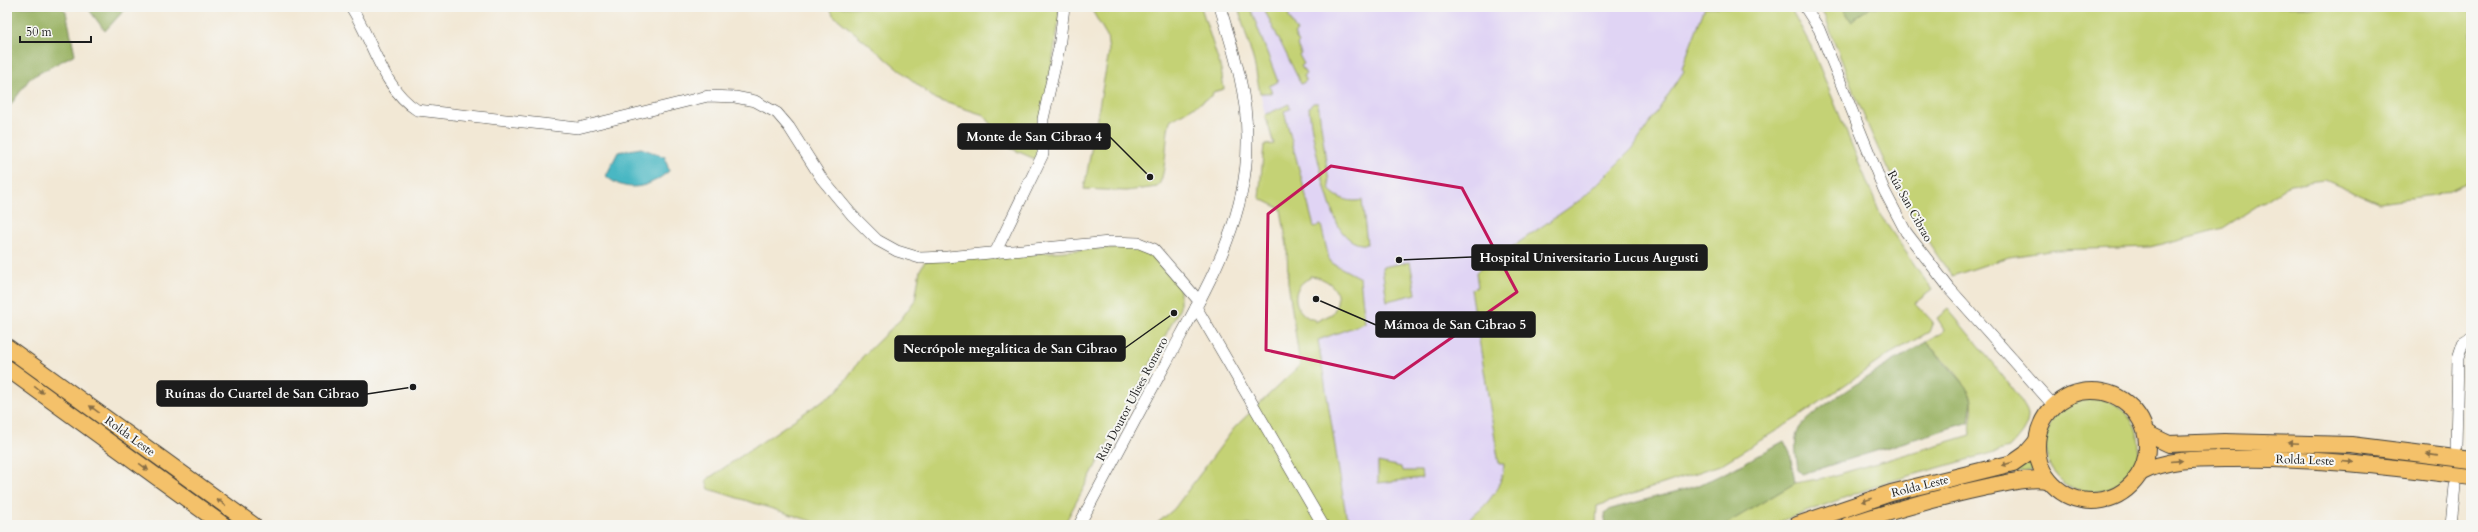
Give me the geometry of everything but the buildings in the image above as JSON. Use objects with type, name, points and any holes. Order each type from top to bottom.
[{"type":"highway","name":"Rolda Leste","points":[[7,347],[253,525]]},
{"type":"highway","name":"Rolda Leste","points":[[7,368],[223,525]]},
{"type":"highway","name":"Rolda Leste","points":[[2083,391],[2100,391],[2115,396],[2129,405],[2140,418],[2146,433],[2146,454],[2140,473],[2131,485],[2118,495],[2104,500],[2088,501],[2073,498],[2059,491],[2048,480],[2037,455],[2037,441],[2042,422],[2054,406],[2067,396],[2083,391]]},
{"type":"highway","name":"Rolda Leste","points":[[2146,433],[2169,444],[2253,442],[2351,445],[2471,460]]},
{"type":"highway","name":"Rolda Leste","points":[[1797,525],[1891,493],[2013,463],[2026,454],[2037,441]]},
{"type":"highway","name":"Rolda Leste","points":[[2140,473],[2155,465],[2172,460],[2254,458],[2341,461],[2471,477]]},
{"type":"highway","name":"Rolda Leste","points":[[1848,525],[1906,506],[1962,492],[2023,480],[2048,480]]},
{"type":"street","points":[[351,7],[361,22],[393,87],[404,102],[417,110],[578,128],[708,96],[735,97],[756,101],[777,113],[789,126],[822,179],[852,215],[877,240],[897,251],[920,258],[995,253],[1110,242],[1139,243],[1154,249],[1198,304],[1323,525]]},
{"type":"street","points":[[995,253],[1043,154],[1043,119],[1059,48],[1064,7]]},
{"type":"street","name":"Rúa Doutor Ulises Romero","points":[[1079,525],[1198,304],[1229,241],[1239,205],[1246,168],[1248,143],[1242,84],[1220,7]]},
{"type":"street","name":"Rúa San Cibrao","points":[[1805,7],[1819,29],[1884,190],[1906,232],[1950,289],[2054,406]]},
{"type":"street","points":[[2456,447],[2458,358],[2463,343],[2471,338]]},
{"type":"street","points":[[2451,525],[2455,486]]},
{"type":"highlighted area","points":[[1331,166],[1462,188],[1517,292],[1394,378],[1266,350],[1268,214]]},
{"type":"shaded area","points":[[1238,7],[1726,7],[1633,148],[1583,198],[1476,272],[1504,464],[1503,475],[1496,492],[1473,517],[1461,525],[1355,525],[1346,515],[1315,322],[1332,314],[1338,302],[1338,293],[1334,285],[1327,280],[1309,276],[1265,115],[1254,62]]},
{"type":"green space","points":[[7,7],[62,7],[66,12],[75,54],[30,78],[7,110]]},
{"type":"green space","points":[[87,7],[127,7],[105,31]]},
{"type":"green space","points":[[830,7],[1059,7],[1059,20],[1037,160],[1010,148],[984,115],[935,99],[833,15]]},
{"type":"green space","points":[[1090,7],[1201,7],[1221,69],[1224,89],[1213,92],[1212,96],[1170,121],[1163,175],[1157,187],[1126,191],[1084,189],[1109,52],[1107,36]]},
{"type":"green space","points":[[1238,7],[1250,7],[1278,82],[1269,86],[1272,93],[1260,93],[1254,62]]},
{"type":"green space","points":[[1263,7],[1287,7],[1291,12],[1288,15],[1297,32],[1294,34],[1299,43],[1297,45],[1301,54],[1299,55],[1304,64],[1301,66],[1306,74],[1303,76],[1306,81],[1301,84]]},
{"type":"green space","points":[[1705,7],[1790,7],[1811,46],[1881,216],[1932,290],[1915,303],[1933,322],[1929,332],[1888,355],[1797,418],[1720,465],[1597,506],[1596,525],[1461,525],[1477,513],[1490,499],[1500,483],[1504,464],[1499,464],[1471,289],[1478,287],[1476,272],[1583,198],[1633,148],[1684,71],[1682,68]]},
{"type":"green space","points":[[1819,7],[1843,7],[1851,21],[1870,7],[2471,7],[2471,181],[2435,196],[2378,203],[2325,180],[2291,184],[2223,228],[2150,247],[2056,250],[2009,257],[1952,276],[1912,216],[1895,184],[1851,85],[1825,17]]},
{"type":"green space","points":[[1843,7],[1870,7],[1851,21]]},
{"type":"green space","points":[[1313,103],[1318,103],[1330,190],[1345,200],[1362,200],[1367,244],[1357,243],[1346,236],[1338,224],[1332,210],[1321,173],[1310,118],[1309,107]]},
{"type":"green space","points":[[1289,104],[1290,109],[1284,111],[1314,227],[1321,225],[1329,259],[1332,263],[1360,278],[1365,323],[1318,340],[1346,515],[1355,525],[1155,525],[1174,509],[1235,427],[1300,365],[1288,282],[1287,246],[1281,209],[1259,198],[1264,145],[1274,144],[1265,115]],"holes":[[[1310,276],[1318,277],[1334,288],[1337,294],[1337,300],[1336,307],[1332,314],[1315,322],[1315,320],[1302,313],[1298,307],[1296,294],[1298,288],[1303,282],[1310,278]]]},
{"type":"green space","points":[[1140,247],[1155,255],[1174,276],[1180,291],[1180,308],[1064,525],[824,525],[709,489],[706,481],[709,478],[838,390],[863,356],[901,319],[915,300],[920,270],[925,261]]},
{"type":"green space","points":[[1410,262],[1416,294],[1387,301],[1382,267]]},
{"type":"green space","points":[[1948,309],[2005,379],[2028,414],[2025,429],[2009,448],[1884,483],[1771,525],[1724,525],[1795,483],[1829,477],[1971,435],[1972,401],[1970,394],[1960,378],[1926,342],[1942,333],[1944,329],[1937,318]]},
{"type":"green space","points":[[1926,342],[1967,387],[1972,401],[1969,422],[1802,474],[1798,470],[1796,440],[1798,431],[1805,422],[1836,397]]},
{"type":"green space","points":[[2092,398],[2110,401],[2125,412],[2136,427],[2139,445],[2136,463],[2125,478],[2110,489],[2092,492],[2074,489],[2059,478],[2048,463],[2045,445],[2048,427],[2059,412],[2074,401]]},
{"type":"green space","points":[[1784,441],[1790,453],[1795,483],[1724,525],[1606,525],[1604,514],[1611,509],[1697,486],[1733,469]]},
{"type":"green space","points":[[2030,458],[2034,470],[2005,475],[2005,472]]},
{"type":"green space","points":[[1378,462],[1401,467],[1402,471],[1421,471],[1422,478],[1378,483]]},
{"type":"water","points":[[641,148],[665,157],[669,171],[654,181],[638,187],[621,185],[606,176],[618,152]]},
{"type":"place","name":"Monte de San Cibrao 4","points":[[1150,177]]},
{"type":"place","name":"Hospital Universitario Lucus Augusti","points":[[1399,260]]},
{"type":"place","name":"Mámoa de San Cibrao 5","points":[[1316,299]]},
{"type":"place","name":"Necrópole megalítica de San Cibrao","points":[[1174,313]]},
{"type":"place","name":"Ruínas do Cuartel de San Cibrao","points":[[413,387]]}]
